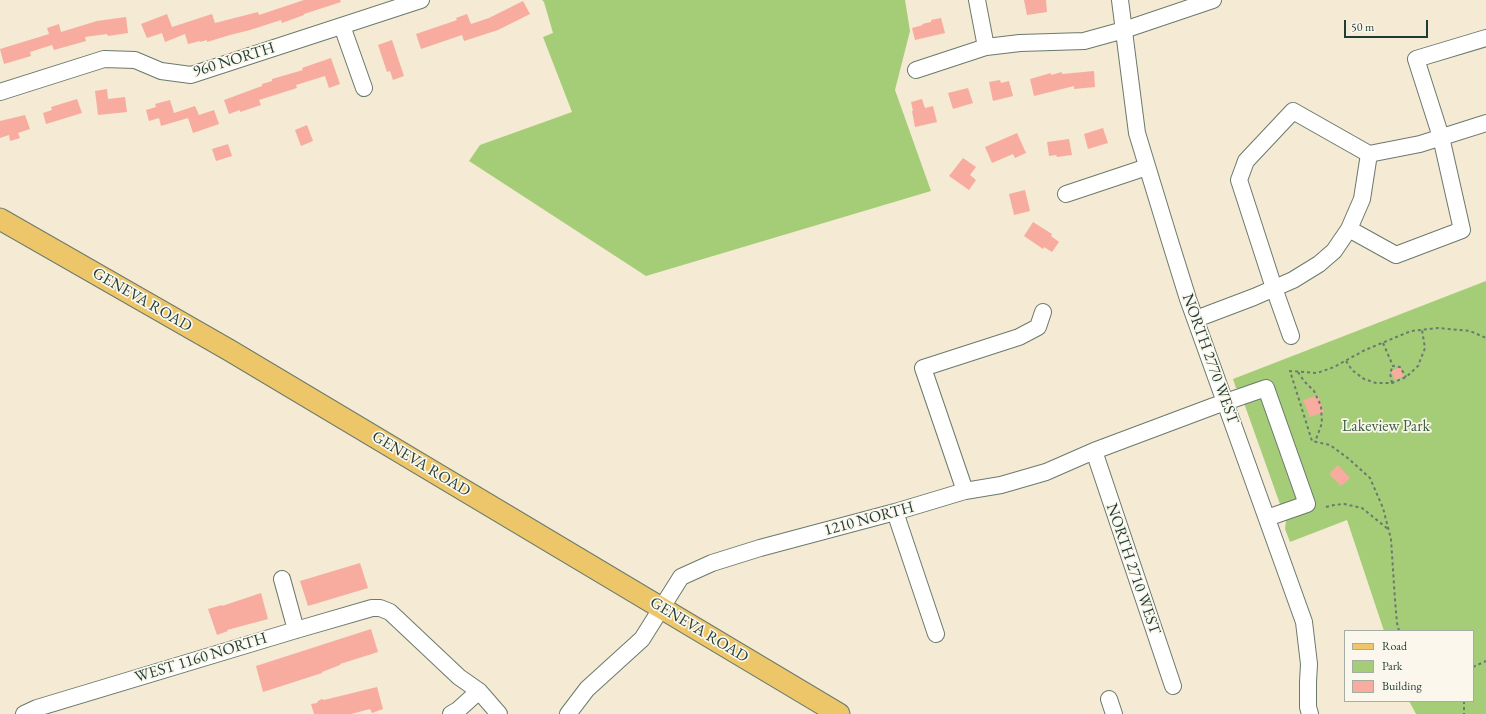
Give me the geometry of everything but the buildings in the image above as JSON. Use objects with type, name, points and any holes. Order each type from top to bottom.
[{"type":"main road","name":"GENEVA ROAD","points":[[0,219],[229,350],[834,713]]},
{"type":"street","name":"960 NORTH","points":[[0,92],[104,59],[135,60],[161,71],[191,75],[421,0]]},
{"type":"street","points":[[977,0],[986,47]]},
{"type":"street","name":"NORTH 2770 WEST","points":[[1120,0],[1137,133],[1168,238],[1304,622],[1309,664],[1308,707],[1310,714]]},
{"type":"street","points":[[916,70],[986,47],[1084,41],[1124,30],[1214,0]]},
{"type":"street","points":[[342,26],[364,88]]},
{"type":"street","points":[[1349,229],[1396,255],[1462,230],[1441,137],[1416,59],[1486,38]]},
{"type":"street","points":[[1292,336],[1274,288],[1239,180],[1246,161],[1293,111],[1369,154],[1420,144],[1486,123]]},
{"type":"street","points":[[1196,319],[1293,280],[1319,264],[1334,251],[1349,229],[1362,199],[1369,154]]},
{"type":"street","points":[[1066,194],[1148,167]]},
{"type":"street","points":[[964,491],[923,368],[1019,337],[1038,327],[1043,312]]},
{"type":"street","name":"1210 NORTH","points":[[568,714],[587,689],[642,639],[681,577],[712,563],[760,548],[895,512],[964,491],[1001,485],[1046,472],[1094,451],[1266,388],[1307,504],[1266,518]]},
{"type":"street","name":"NORTH 2710 WEST","points":[[1094,451],[1173,686]]},
{"type":"street","points":[[895,512],[936,634]]},
{"type":"street","points":[[282,579],[296,630]]},
{"type":"street","name":"WEST 1160 NORTH","points":[[24,714],[37,708],[372,608],[380,608],[390,612],[459,676],[479,691]]},
{"type":"street","points":[[451,714],[458,710],[479,691],[499,714]]},
{"type":"street","points":[[1109,699],[1114,714]]},
{"type":"path","points":[[1399,630],[1397,624],[1393,553],[1383,508],[1370,478],[1349,458],[1330,445],[1312,441],[1290,371],[1317,373],[1411,331],[1438,328],[1470,331],[1486,338]]},
{"type":"path","points":[[1346,361],[1352,370],[1364,379],[1376,383],[1392,383],[1406,377],[1418,366],[1425,348],[1422,330]]},
{"type":"path","points":[[1383,343],[1393,366],[1390,373],[1392,383]]},
{"type":"path","points":[[1393,366],[1400,367],[1406,377]]},
{"type":"path","points":[[1298,372],[1304,381],[1314,390],[1321,406],[1322,423],[1315,442]]},
{"type":"path","points":[[1326,507],[1344,504],[1362,508],[1369,512],[1389,530]]},
{"type":"path","points":[[1474,667],[1486,661]]},
{"type":"path","points":[[1464,702],[1464,714]]},
{"type":"green space","points":[[542,0],[905,0],[910,31],[895,90],[931,191],[646,276],[469,161],[480,145],[572,112],[543,37],[553,33],[544,2]]},
{"type":"green space","name":"Lakeview Park","points":[[1486,281],[1486,714],[1416,714],[1410,702],[1474,702],[1474,630],[1384,630],[1347,520],[1290,542],[1285,529],[1286,521],[1239,389],[1236,388],[1233,379]]}]
